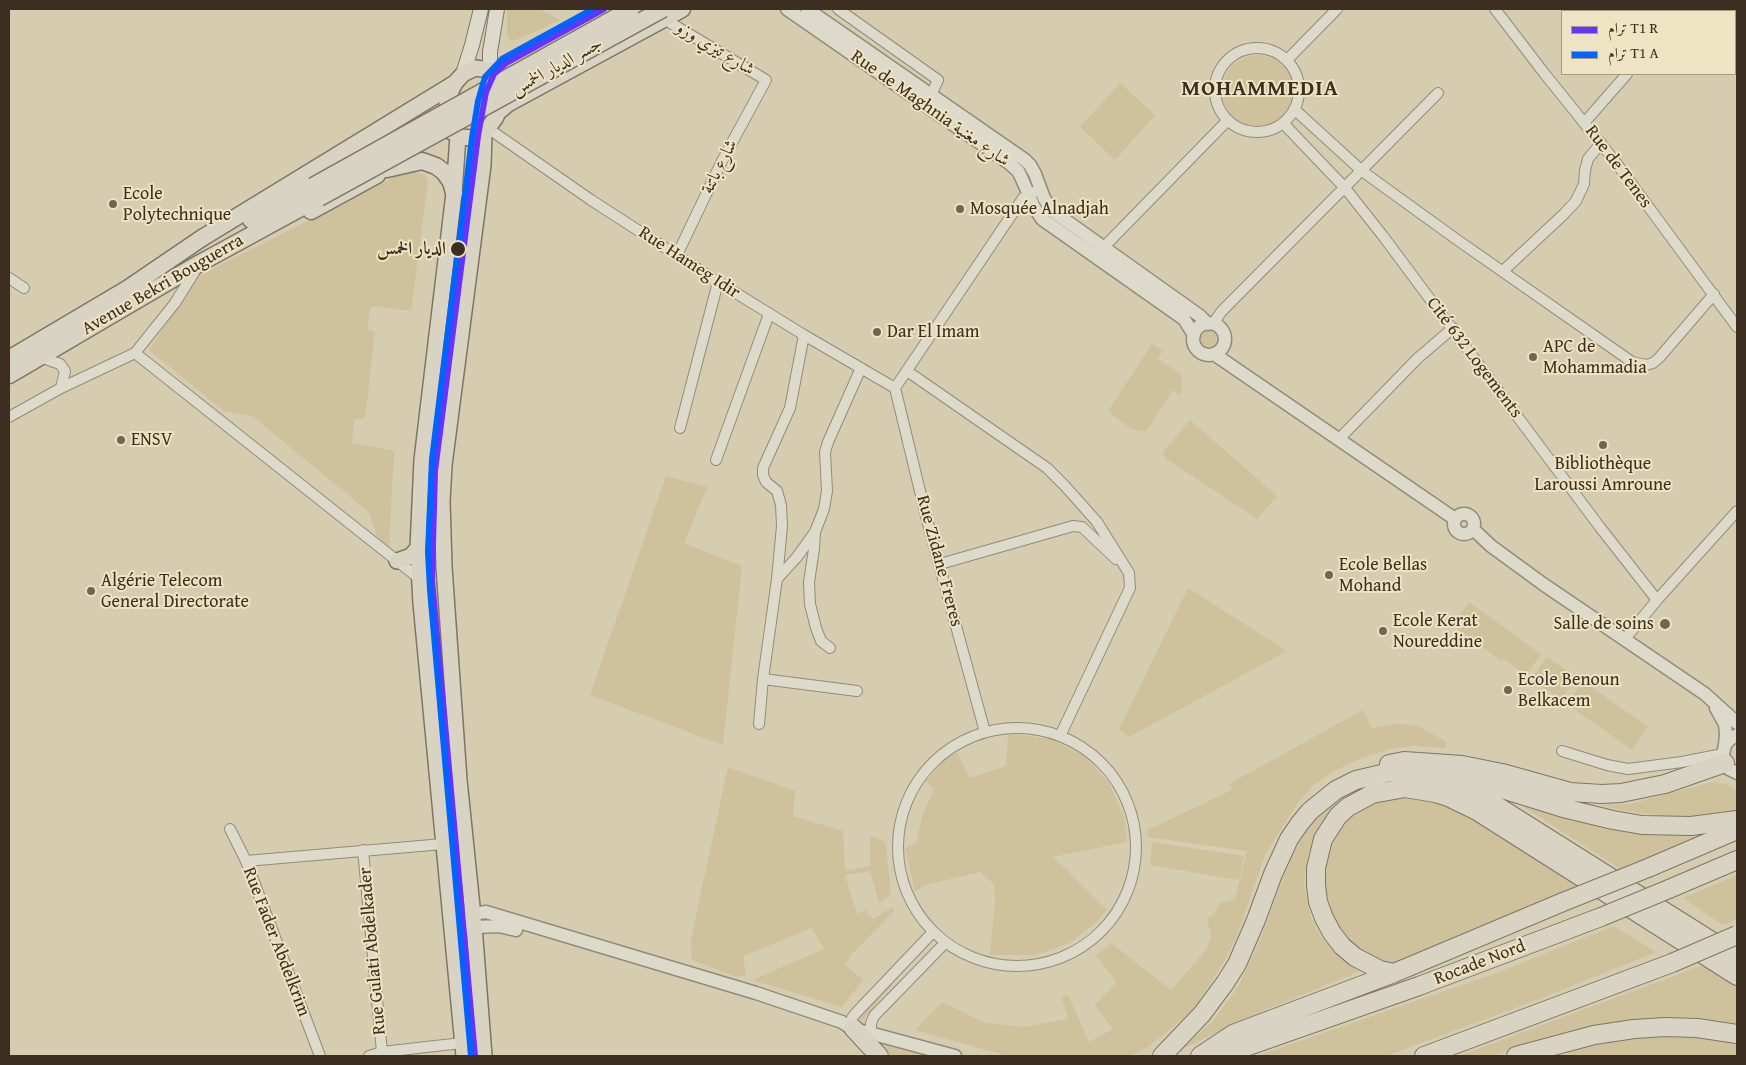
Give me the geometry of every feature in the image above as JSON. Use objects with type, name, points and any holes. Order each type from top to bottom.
[{"type":"highway","name":"جسر الديار الخمس","points":[[316,192],[631,9]]},
{"type":"highway","points":[[499,111],[507,104],[664,14],[682,9]]},
{"type":"highway","name":"جسر الديار الخمس","points":[[316,192],[664,14]]},
{"type":"highway","points":[[124,290],[202,238],[458,79]]},
{"type":"highway","points":[[253,234],[318,208],[455,135]]},
{"type":"highway","points":[[387,170],[408,163],[422,161],[436,166],[444,172],[451,182],[454,193]]},
{"type":"highway","name":"Avenue Bekri Bouguerra","points":[[9,375],[253,234],[316,192]]},
{"type":"highway","name":"Avenue Bekri Bouguerra","points":[[9,359],[124,290],[316,192]]},
{"type":"highway","points":[[1381,773],[1386,766],[1394,762],[1442,762],[1482,768],[1570,792],[1602,794],[1626,792],[1665,784],[1728,759]]},
{"type":"highway","points":[[1162,1056],[1202,1014],[1237,964],[1273,874],[1294,830],[1310,811],[1336,790],[1356,780],[1381,773],[1421,769],[1462,776],[1587,814],[1642,825],[1691,826],[1737,820]]},
{"type":"highway","points":[[1381,773],[1422,774],[1440,778],[1478,794],[1737,957]]},
{"type":"highway","points":[[1394,973],[1380,970],[1355,957],[1342,946],[1324,918],[1318,902],[1316,868],[1323,839],[1338,816],[1348,807],[1372,794],[1405,788],[1435,793],[1477,811],[1737,976]]},
{"type":"highway","points":[[1200,1056],[1233,1034],[1394,973],[1737,830]]},
{"type":"highway","name":"Rocade Nord","points":[[1220,1056],[1419,986],[1601,917],[1737,860]]},
{"type":"highway","points":[[1424,1056],[1672,963],[1737,935]]},
{"type":"highway","points":[[852,1028],[879,1056]]},
{"type":"highway","points":[[1516,1056],[1594,1035],[1634,1029],[1697,1028],[1737,1034]]},
{"type":"main road","points":[[490,70],[490,52],[497,9]]},
{"type":"main road","points":[[463,1050],[443,844],[418,548],[422,460],[454,193],[455,135],[448,125],[448,101],[458,79],[481,10]]},
{"type":"main road","points":[[458,79],[475,68],[490,70],[497,76],[502,86],[503,95],[499,111],[486,132],[444,465],[442,500],[444,567],[459,780],[484,1056]]},
{"type":"main road","points":[[455,135],[472,138],[486,132]]},
{"type":"main road","points":[[397,561],[411,556],[418,548]]},
{"type":"street","name":"Rue de Maghnia شارع مغنية","points":[[788,9],[929,101],[983,130],[1025,160],[1030,165],[1047,206],[1099,252],[1184,319],[1194,335]]},
{"type":"street","name":"Rue de Maghnia شارع مغنية","points":[[807,9],[1018,171],[1034,207],[1042,219],[1099,252],[1211,324]]},
{"type":"street","points":[[838,9],[938,80],[929,101]]},
{"type":"street","points":[[1287,60],[1336,9]]},
{"type":"street","name":"Rue de Tenes","points":[[1495,9],[1601,143],[1737,327]]},
{"type":"street","name":"شارع تيزي وزو","points":[[664,14],[766,80]]},
{"type":"street","points":[[1264,48],[1277,52],[1287,60],[1294,70],[1298,81],[1299,93],[1294,109],[1283,124],[1272,129],[1255,132],[1238,127],[1228,120],[1220,110],[1216,97],[1216,84],[1220,72],[1228,61],[1238,53],[1264,48]]},
{"type":"street","points":[[1584,123],[1626,75]]},
{"type":"street","name":"شارع باتنة","points":[[677,254],[722,161],[766,80]]},
{"type":"street","points":[[1211,324],[1222,330],[1225,339],[1222,348],[1210,355],[1200,353],[1194,345],[1194,335],[1199,327],[1211,324],[1438,93]]},
{"type":"street","points":[[1294,109],[1362,171],[1632,362],[1646,365],[1653,363],[1714,294]]},
{"type":"street","points":[[1099,252],[1228,120]]},
{"type":"street","name":"Cité 632 Logements","points":[[1283,124],[1345,188],[1453,328],[1599,526],[1657,600]]},
{"type":"street","name":"Rue Hameg Idir","points":[[486,132],[769,314],[895,388]]},
{"type":"street","points":[[1503,271],[1576,202],[1584,184],[1588,160],[1601,143]]},
{"type":"street","points":[[895,388],[1024,198],[1040,188]]},
{"type":"street","points":[[9,417],[61,388],[136,353],[175,303],[200,264]]},
{"type":"street","points":[[9,278],[24,288]]},
{"type":"street","points":[[680,428],[718,282]]},
{"type":"street","points":[[716,460],[769,314]]},
{"type":"street","points":[[1338,440],[1418,358],[1453,328]]},
{"type":"street","points":[[759,724],[782,526],[781,505],[776,491],[766,482],[763,468],[790,408],[804,335]]},
{"type":"street","points":[[136,353],[420,579]]},
{"type":"street","points":[[1214,354],[1454,519],[1463,514],[1469,515],[1474,523],[1473,530],[1481,538],[1624,640],[1705,694],[1737,723]]},
{"type":"street","points":[[40,357],[60,364],[65,371],[61,388]]},
{"type":"street","points":[[777,579],[797,557],[815,532],[824,509],[827,491],[825,452],[861,368]]},
{"type":"street","points":[[907,371],[1046,468],[1065,486],[1096,522],[1129,572],[1130,588],[1060,736]]},
{"type":"street","name":"Rue Zidane Freres","points":[[895,388],[925,511],[985,732]]},
{"type":"street","points":[[1624,640],[1657,600],[1737,511]]},
{"type":"street","points":[[940,564],[1073,526],[1082,527],[1129,572]]},
{"type":"street","points":[[815,532],[810,582],[810,604],[821,641],[830,648]]},
{"type":"street","points":[[763,678],[857,692]]},
{"type":"street","points":[[1705,694],[1720,712],[1726,734],[1728,759]]},
{"type":"street","points":[[1010,728],[1036,730],[1060,736],[1085,749],[1106,768],[1122,790],[1132,817],[1136,845],[1133,874],[1123,900],[1107,924],[1087,944],[1062,958],[1034,965],[1006,966],[982,961],[958,952],[933,932],[914,908],[909,898],[899,868],[898,837],[904,809],[917,783],[935,760],[959,743],[985,732],[1010,728]]},
{"type":"street","points":[[1728,759],[1729,740],[1737,735]]},
{"type":"street","points":[[1562,750],[1607,766],[1628,769],[1728,759]]},
{"type":"street","name":"Rue Fader Abdelkrim","points":[[230,829],[246,861],[320,1056]]},
{"type":"street","points":[[246,861],[443,844]]},
{"type":"street","name":"Rue Gulati Abdelkader","points":[[363,850],[382,1052]]},
{"type":"street","points":[[451,922],[473,919],[484,928],[503,927],[702,981],[840,1028],[852,1028],[955,1056]]},
{"type":"street","points":[[852,1028],[852,1018],[855,1014],[933,932]]},
{"type":"street","points":[[871,1033],[871,1023],[874,1016],[945,943]]},
{"type":"street","points":[[369,1056],[382,1052],[463,1050]]},
{"type":"shaded area","points":[[507,9],[539,9],[560,20],[519,39],[510,41],[507,33]]},
{"type":"shaded area","points":[[1258,55],[1278,61],[1288,71],[1294,91],[1288,111],[1278,121],[1258,127],[1238,121],[1228,111],[1222,91],[1228,71],[1238,61]]},
{"type":"shaded area","points":[[1120,83],[1155,115],[1115,160],[1080,127]]},
{"type":"shaded area","points":[[414,172],[425,175],[428,181],[411,311],[373,306],[370,308],[367,330],[375,331],[365,419],[354,419],[352,443],[394,451],[389,549],[377,536],[369,512],[252,416],[224,411],[149,350],[199,276],[400,174]]},
{"type":"shaded area","points":[[1209,328],[1217,331],[1220,339],[1217,347],[1209,350],[1201,347],[1198,339],[1201,331]]},
{"type":"shaded area","points":[[1152,344],[1163,351],[1157,358],[1181,374],[1182,391],[1179,395],[1173,390],[1146,431],[1133,430],[1108,411]]},
{"type":"shaded area","points":[[1190,420],[1277,496],[1257,519],[1165,458],[1163,452]]},
{"type":"shaded area","points":[[666,476],[707,487],[684,543],[742,566],[723,745],[590,695]]},
{"type":"shaded area","points":[[1188,588],[1287,651],[1129,737],[1119,729]]},
{"type":"shaded area","points":[[1469,602],[1541,654],[1526,675],[1503,659],[1501,661],[1452,625]]},
{"type":"shaded area","points":[[1547,657],[1577,678],[1561,700],[1531,679]]},
{"type":"shaded area","points":[[1583,681],[1648,727],[1632,750],[1567,704]]},
{"type":"shaded area","points":[[1363,710],[1372,728],[1395,724],[1416,725],[1447,742],[1445,748],[1413,746],[1391,749],[1363,757],[1332,772],[1313,786],[1299,801],[1265,855],[1236,938],[1224,962],[1198,1002],[1185,1017],[1148,1047],[1130,1056],[1008,1056],[915,1030],[942,1002],[985,1023],[1023,1027],[1068,1019],[1062,998],[1068,995],[1089,1042],[1113,1029],[1095,1005],[1117,982],[1096,956],[1111,943],[1171,990],[1206,950],[1211,937],[1207,918],[1216,912],[1218,904],[1235,899],[1247,851],[1148,837],[1147,833],[1150,829],[1232,790],[1229,784]]},
{"type":"shaded area","points":[[1008,734],[1051,739],[1084,756],[1109,783],[1124,817],[1127,842],[1053,857],[1107,910],[1099,920],[1070,943],[1035,955],[990,955],[995,901],[994,884],[980,872],[925,885],[915,892],[905,848],[916,844],[922,817],[934,789],[926,781],[945,759],[957,752],[970,778],[1006,766]]},
{"type":"shaded area","points":[[728,767],[795,791],[793,816],[843,831],[845,871],[870,866],[870,836],[883,840],[886,845],[891,895],[879,903],[870,871],[845,875],[857,914],[865,910],[873,919],[893,907],[894,911],[851,955],[845,965],[863,980],[842,1007],[752,980],[824,949],[812,928],[743,956],[746,974],[737,977],[692,960],[691,939]]},
{"type":"shaded area","points":[[1713,782],[1725,784],[1737,791],[1737,814],[1671,817],[1599,805],[1630,804]]},
{"type":"shaded area","points":[[1354,788],[1355,793],[1328,816],[1318,829],[1307,857],[1304,884],[1310,915],[1322,939],[1348,963],[1363,970],[1270,1008],[1180,1050],[1213,1021],[1238,987],[1259,943],[1289,863],[1304,834],[1322,812]]},
{"type":"shaded area","points":[[1405,796],[1422,798],[1461,809],[1584,885],[1394,966],[1355,951],[1323,906],[1324,854],[1339,827],[1352,814],[1379,800]]},
{"type":"shaded area","points":[[1507,799],[1647,832],[1676,835],[1721,834],[1625,872],[1519,804]]},
{"type":"shaded area","points":[[1152,842],[1244,856],[1239,880],[1150,865]]},
{"type":"shaded area","points":[[1737,875],[1737,919],[1723,925],[1683,898]]},
{"type":"shaded area","points":[[1614,926],[1656,952],[1537,1000],[1386,1056],[1257,1056],[1491,975]]},
{"type":"shaded area","points":[[929,935],[932,937],[862,1021],[859,1018]]},
{"type":"shaded area","points":[[1706,964],[1737,984],[1737,1027],[1549,1040],[1490,1056],[1459,1056]]},
{"type":"shaded area","points":[[1648,1032],[1737,1039],[1737,1056],[1575,1056],[1564,1052],[1564,1047]]},
{"type":"shaded area","points":[[877,1042],[922,1056],[888,1056]]},
{"type":"transit line","points":[[471,1056],[430,590],[428,552],[432,459],[472,138],[478,101],[485,77],[502,59],[593,9]]},
{"type":"transit line","points":[[475,1056],[432,580],[435,471],[478,136],[486,92],[494,74],[506,63],[604,9]]},
{"type":"place","name":"Ecole Polytechnique","points":[[113,204]]},
{"type":"place","name":"Mosquée Alnadjah","points":[[960,209]]},
{"type":"place","name":"الديار الخمس","points":[[458,249]]},
{"type":"place","name":"Dar El Imam","points":[[877,332]]},
{"type":"place","name":"APC de Mohammadia","points":[[1533,357]]},
{"type":"place","name":"ENSV","points":[[121,440]]},
{"type":"place","name":"Bibliothèque Laroussi Amroune","points":[[1603,445]]},
{"type":"place","name":"Ecole Bellas Mohand","points":[[1329,575]]},
{"type":"place","name":"Algérie Telecom General Directorate","points":[[91,591]]},
{"type":"place","name":"Salle de soins","points":[[1665,624]]},
{"type":"place","name":"Ecole Kerat Noureddine","points":[[1383,631]]},
{"type":"place","name":"Ecole Benoun Belkacem","points":[[1508,690]]},
{"type":"district","name":"MOHAMMEDIA","points":[[1260,89]]}]
